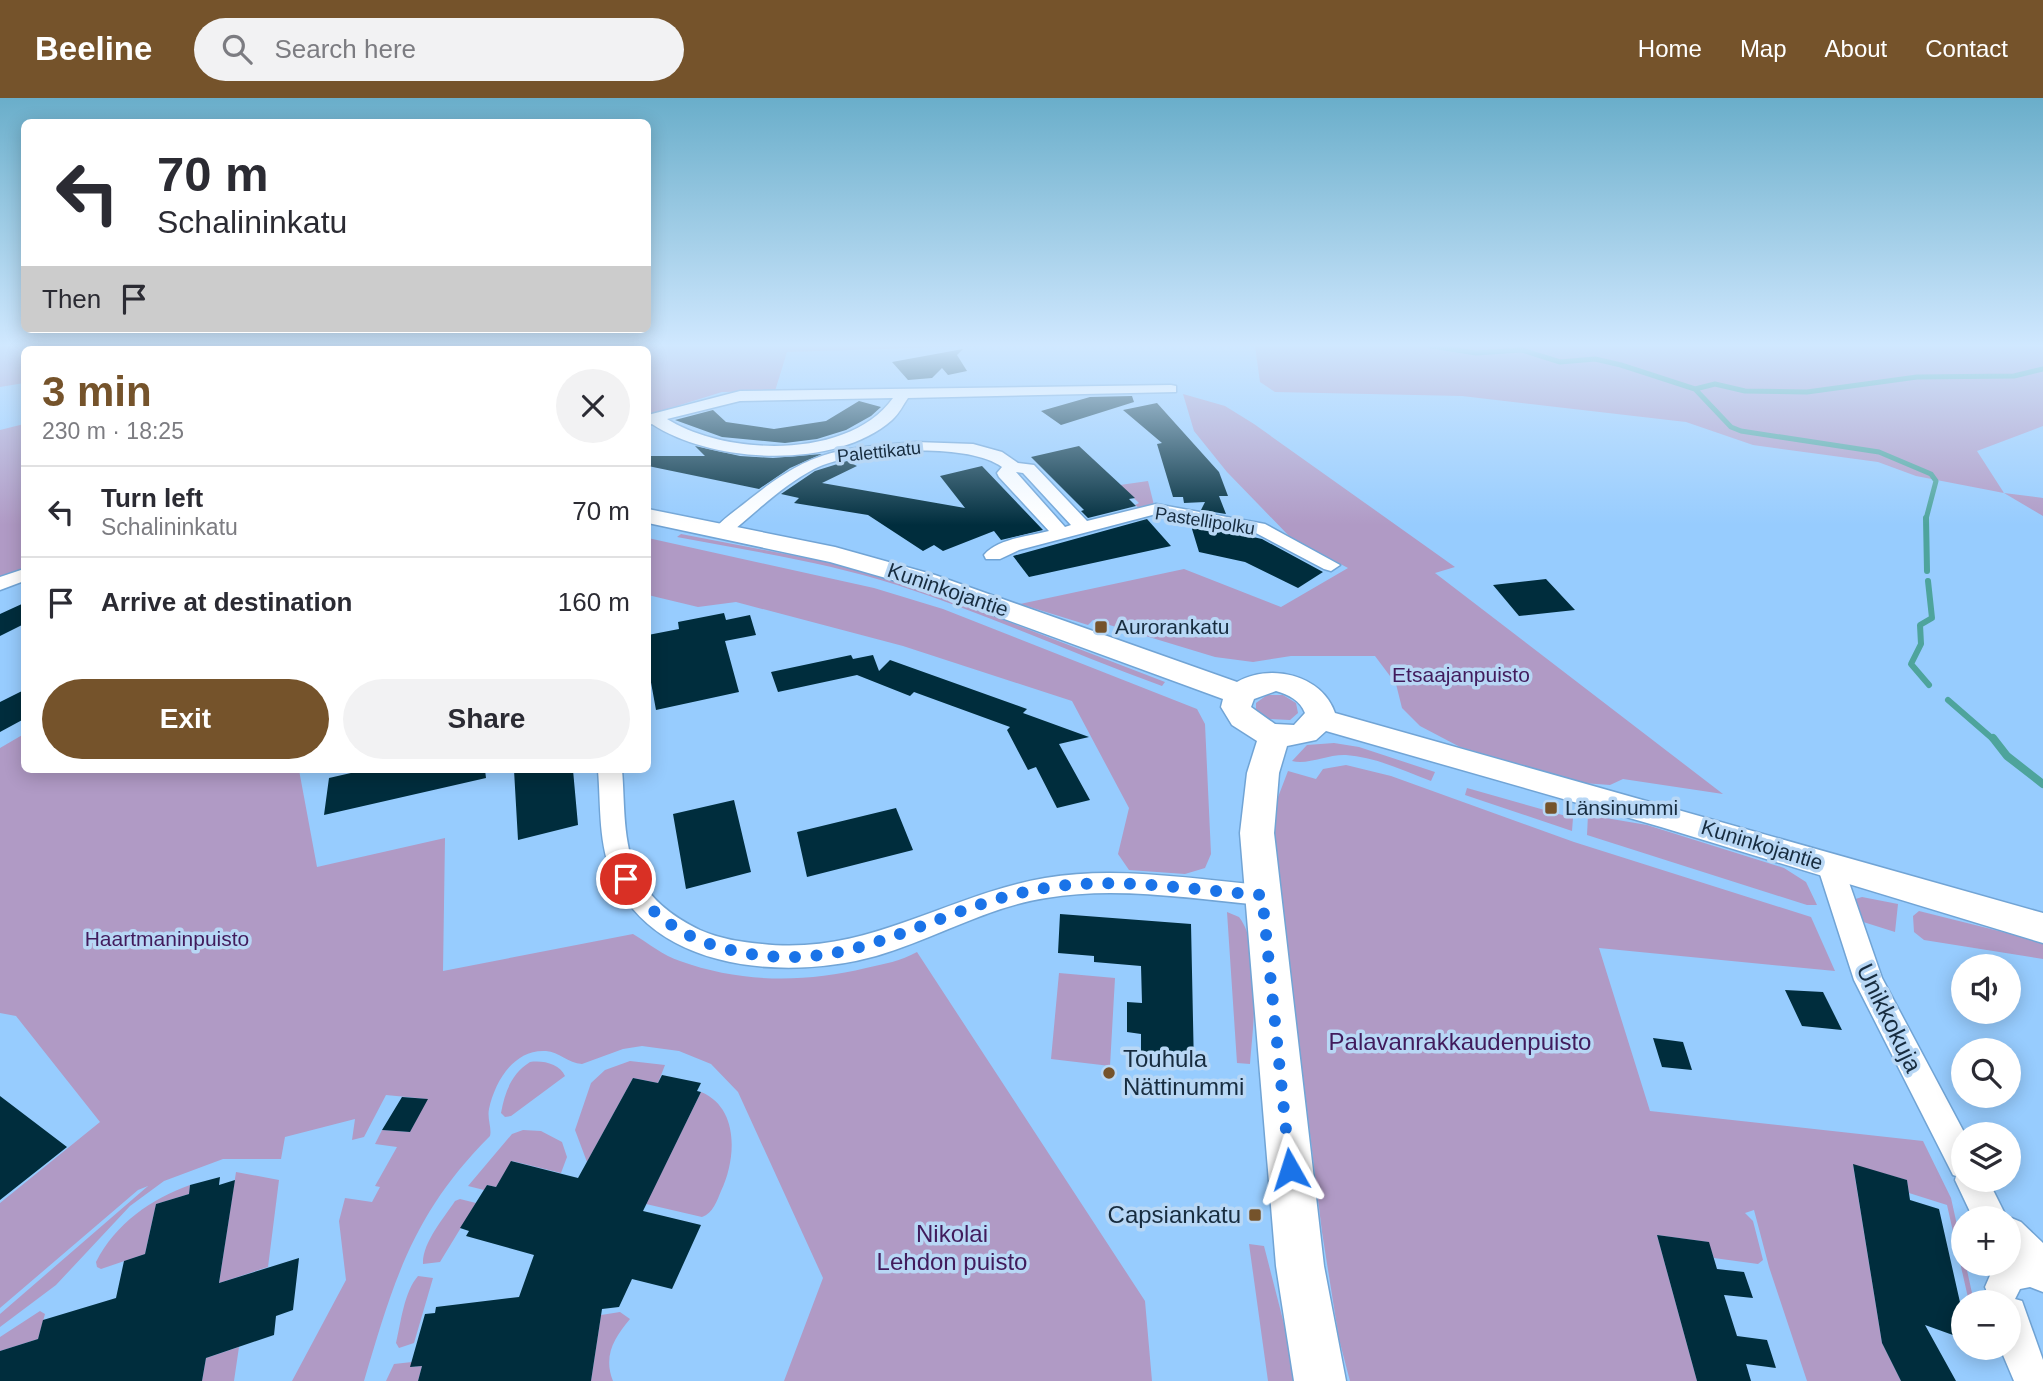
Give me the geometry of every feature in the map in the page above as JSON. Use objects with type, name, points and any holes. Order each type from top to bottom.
[{"type":"main road","name":"Kuninkojantie","points":[[651,517],[835,555],[926,581],[1240,694]]},
{"type":"main road","points":[[1265,683],[1297,688],[1314,699],[1320,713],[1319,719],[1307,732],[1275,735],[1253,728],[1239,715],[1237,700],[1240,694],[1265,683]]},
{"type":"main road","name":"Kuninkojantie","points":[[1319,719],[2043,928]]},
{"type":"main road","points":[[1275,735],[1263,773],[1258,805],[1262,895],[1300,1266],[1320,1381]]},
{"type":"street","points":[[651,419],[698,406]]},
{"type":"street","points":[[651,419],[686,436],[738,449],[832,450],[872,428],[896,406]]},
{"type":"street","name":"Palettikatu","points":[[722,531],[798,470],[832,450],[951,447],[996,455],[1013,467],[1028,469],[1082,527]]},
{"type":"street","points":[[1013,467],[1005,473],[1062,534]]},
{"type":"street","name":"Pastellipolku","points":[[993,555],[1012,545],[1156,509],[1259,528],[1331,565]]},
{"type":"street","points":[[0,584],[21,576]]},
{"type":"street","points":[[610,773],[619,855],[626,879],[642,902],[659,918],[702,942],[762,957],[829,955],[876,945],[995,901],[1045,888],[1126,885],[1262,895]]},
{"type":"street","name":"Unikkokuja","points":[[1830,865],[1868,980],[1951,1139]]},
{"type":"street","points":[[2021,1246],[2043,1267]]},
{"type":"street","points":[[2005,1290],[2009,1273],[2018,1270],[2043,1275]]},
{"type":"street","points":[[2021,1357],[2034,1381]]},
{"type":"green space","points":[[651,406],[677,406],[651,414]]},
{"type":"green space","name":"Etsaajanpuisto","points":[[1187,406],[1225,406],[1254,424],[1455,567],[1435,573],[1723,794],[1623,779],[1610,785],[1583,783],[1460,747],[1420,726],[1402,708],[1396,684],[1375,656],[1291,656],[1253,662],[1215,657],[1093,620],[1088,625],[1020,604],[1184,569],[1281,607],[1348,568],[1290,537],[1227,472],[1194,431]]},
{"type":"green space","points":[[1547,406],[2043,406],[2043,426],[1977,451],[2004,493],[1916,476],[1878,462],[1753,445],[1686,422]]},
{"type":"green space","points":[[21,425],[21,569],[0,577],[0,430]]},
{"type":"green space","points":[[1148,481],[1154,505],[1139,508],[1135,505],[1139,503],[1120,485]]},
{"type":"green space","points":[[2004,493],[2043,498],[2043,516]]},
{"type":"green space","points":[[681,534],[853,567],[923,589],[1165,682],[1162,686],[897,585],[815,563],[677,537]]},
{"type":"green space","points":[[651,539],[874,588],[943,609],[1197,709],[1205,724],[1211,854],[1205,868],[1185,874],[1129,870],[1118,854],[1129,808],[1072,701],[903,646],[736,602],[698,607],[651,596]]},
{"type":"green space","points":[[1267,695],[1283,695],[1296,703],[1298,713],[1290,720],[1268,719],[1256,709],[1256,703]]},
{"type":"green space","points":[[21,736],[21,773],[300,773],[317,867],[445,838],[443,971],[633,934],[680,961],[749,977],[796,978],[843,973],[892,962],[917,952],[1145,1301],[1152,1381],[784,1381],[823,1278],[738,1092],[711,1064],[679,1051],[642,1046],[623,1049],[582,1064],[551,1052],[535,1052],[524,1055],[508,1069],[496,1088],[489,1109],[490,1136],[442,1193],[409,1250],[364,1381],[292,1381],[346,1280],[339,1221],[345,1198],[372,1202],[380,1187],[375,1186],[397,1147],[375,1144],[382,1130],[410,1132],[427,1099],[386,1095],[364,1137],[352,1140],[355,1119],[285,1137],[281,1159],[223,1159],[164,1181],[130,1206],[56,1285],[0,1327],[0,1314],[148,1186],[138,1190],[0,1308],[0,1203],[100,1122],[16,1016],[0,1013],[0,748]]},
{"type":"green space","points":[[1334,743],[1359,747],[1435,772],[1431,781],[1379,761],[1346,755],[1305,762],[1292,761],[1307,745]]},
{"type":"green space","name":"Palavanrakkaudenpuisto","points":[[1346,765],[1391,776],[1574,842],[1811,917],[1835,971],[1599,948],[1650,1111],[1923,1141],[1951,1198],[1951,1223],[1947,1205],[1909,1193],[1907,1180],[1853,1165],[1882,1343],[1901,1381],[1807,1381],[1769,1267],[1754,1210],[1745,1213],[1753,1221],[1763,1260],[1758,1264],[1714,1258],[1708,1242],[1657,1235],[1697,1381],[1350,1381],[1339,1339],[1322,1232],[1274,839],[1275,805],[1288,771],[1316,779],[1323,769]]},
{"type":"green space","points":[[1467,788],[1573,818],[1572,831],[1465,795]]},
{"type":"green space","points":[[1588,815],[1647,825],[1784,868],[1806,882],[1817,905],[1807,905],[1587,835]]},
{"type":"green space","points":[[1862,897],[1898,904],[1895,932],[1857,920],[1852,900]]},
{"type":"green space","points":[[1919,911],[2043,942],[2043,959],[1924,940],[1914,932],[1913,916]]},
{"type":"green space","points":[[1227,912],[1239,917],[1246,931],[1254,967],[1250,1064],[1237,1063]]},
{"type":"green space","points":[[1059,973],[1115,978],[1110,1066],[1051,1059]]},
{"type":"green space","points":[[630,1061],[665,1065],[658,1083],[633,1078],[587,1162],[575,1130],[591,1083],[605,1070]]},
{"type":"green space","points":[[530,1062],[550,1064],[559,1068],[565,1076],[511,1116],[505,1117],[501,1113],[510,1084],[518,1072]]},
{"type":"green space","points":[[701,1092],[723,1110],[728,1122],[732,1150],[726,1179],[718,1199],[712,1210],[702,1217],[646,1204]]},
{"type":"green space","points":[[523,1130],[541,1131],[562,1142],[567,1157],[561,1173],[512,1161],[496,1187],[487,1185],[484,1190],[468,1186],[512,1134]]},
{"type":"green space","points":[[236,1172],[279,1180],[268,1267],[219,1283]]},
{"type":"green space","points":[[190,1185],[189,1194],[156,1204],[145,1254],[101,1269],[97,1267],[96,1262],[104,1248],[124,1224],[148,1205]]},
{"type":"green space","points":[[460,1199],[476,1203],[440,1262],[423,1264],[426,1248],[434,1231],[455,1201]]},
{"type":"green space","points":[[1249,1244],[1264,1246],[1293,1359],[1296,1381],[1268,1381]]},
{"type":"green space","points":[[418,1276],[433,1278],[414,1343],[399,1348],[396,1343],[404,1308],[409,1290]]},
{"type":"green space","name":"Palavanrakkaudenpuisto","points":[[1963,1276],[1968,1276],[1971,1290],[1966,1290]]},
{"type":"green space","points":[[40,1311],[45,1314],[38,1339],[0,1351],[0,1337]]},
{"type":"green space","points":[[620,1312],[630,1319],[619,1333],[610,1355],[613,1381],[591,1381],[601,1315]]},
{"type":"green space","points":[[239,1347],[234,1381],[202,1381],[206,1358]]},
{"type":"green space","points":[[412,1362],[411,1367],[422,1366],[418,1381],[386,1381],[394,1364]]},
{"type":"building","points":[[851,406],[881,407],[846,430],[817,439],[785,443],[722,437],[675,420],[713,410],[726,422],[774,429],[826,421]]},
{"type":"building","points":[[1059,406],[1122,406],[1061,425],[1041,411]]},
{"type":"building","points":[[1160,406],[1219,472],[1228,496],[1219,496],[1226,514],[1201,510],[1205,502],[1184,503],[1183,497],[1173,497],[1157,444],[1162,443],[1123,410]]},
{"type":"building","points":[[695,446],[740,456],[773,458],[822,454],[790,468],[759,489],[651,467],[651,456],[705,456]]},
{"type":"building","points":[[1079,446],[1135,498],[1129,499],[1136,506],[1088,518],[1081,511],[1084,510],[1031,457]]},
{"type":"building","points":[[847,461],[857,466],[822,483],[965,508],[940,476],[982,466],[1043,530],[1001,540],[994,531],[943,551],[934,545],[923,551],[868,515],[794,503],[799,498],[781,494],[815,471]]},
{"type":"building","points":[[1147,519],[1171,546],[1029,577],[1013,556]]},
{"type":"building","points":[[1195,524],[1262,539],[1323,572],[1298,588],[1245,562],[1199,552],[1192,529]]},
{"type":"building","points":[[1546,579],[1575,610],[1519,616],[1493,585]]},
{"type":"building","points":[[21,604],[21,626],[0,636],[0,614]]},
{"type":"building","points":[[724,613],[726,620],[750,615],[756,635],[725,641],[739,692],[656,710],[651,682],[651,634],[679,629],[678,622]]},
{"type":"building","points":[[851,655],[853,659],[873,655],[879,671],[890,660],[1027,709],[1023,713],[1089,737],[1059,744],[1090,800],[1057,808],[1036,767],[1028,770],[1007,730],[1010,727],[914,692],[910,696],[857,675],[778,692],[771,672]]},
{"type":"building","points":[[21,692],[21,721],[0,732],[0,702]]},
{"type":"building","points":[[351,773],[485,773],[486,778],[324,815],[329,778]]},
{"type":"building","points":[[514,773],[573,773],[578,825],[518,840]]},
{"type":"building","points":[[734,800],[751,872],[686,889],[673,814]]},
{"type":"building","points":[[896,808],[913,850],[807,877],[797,832]]},
{"type":"building","name":"Touhula Nättinummi","points":[[1060,914],[1191,924],[1194,1068],[1141,1064],[1141,1034],[1127,1032],[1127,1002],[1142,1003],[1141,966],[1094,962],[1094,956],[1058,953]]},
{"type":"building","points":[[1785,990],[1823,992],[1842,1030],[1802,1026]]},
{"type":"building","points":[[1653,1038],[1683,1042],[1692,1070],[1662,1067]]},
{"type":"building","points":[[662,1075],[701,1083],[697,1091],[701,1092],[643,1211],[701,1225],[672,1289],[632,1279],[619,1307],[602,1309],[591,1381],[418,1381],[422,1366],[410,1367],[425,1314],[435,1313],[436,1307],[519,1297],[534,1255],[466,1236],[469,1231],[460,1228],[487,1185],[496,1187],[511,1161],[578,1178],[633,1078],[658,1083]]},
{"type":"building","points":[[0,1096],[67,1147],[0,1200]]},
{"type":"building","points":[[402,1097],[428,1099],[410,1132],[382,1130]]},
{"type":"building","points":[[1853,1164],[1907,1180],[1910,1200],[1939,1209],[1951,1262],[1951,1276],[1954,1276],[1957,1290],[1951,1290],[1951,1334],[1925,1325],[1956,1381],[1901,1381],[1882,1343]]},
{"type":"building","points":[[220,1177],[219,1185],[235,1180],[219,1283],[299,1258],[293,1310],[276,1316],[274,1335],[206,1358],[202,1381],[0,1381],[0,1351],[38,1339],[43,1320],[116,1298],[124,1261],[145,1254],[156,1204],[189,1194],[190,1185]]},
{"type":"building","points":[[1657,1235],[1709,1242],[1717,1269],[1744,1272],[1753,1298],[1724,1295],[1737,1336],[1767,1340],[1776,1368],[1746,1364],[1751,1381],[1697,1381]]},
{"type":"waterway","points":[[1711,406],[1731,427],[1741,431],[1879,452],[1931,474],[1936,481],[1926,519]]},
{"type":"waterway","points":[[1926,519],[1927,571]]},
{"type":"waterway","points":[[1928,581],[1932,618],[1920,625],[1921,644],[1911,664],[1929,685]]},
{"type":"waterway","points":[[1948,700],[1994,740]]},
{"type":"waterway","points":[[1993,738],[2007,756],[2043,784]]},
{"type":"place","name":"Aurorankatu","points":[[1101,627]]},
{"type":"place","name":"Länsinummi","points":[[1551,808]]},
{"type":"place","name":"Touhula Nättinummi","points":[[1109,1073]]},
{"type":"place","name":"Capsiankatu","points":[[1255,1215]]},
{"type":"route","points":[[626,879],[642,902],[659,918],[678,930],[702,942],[737,952],[783,958],[839,954],[876,945],[995,901],[1045,888],[1093,884],[1126,885],[1262,895],[1290,1169]]},
{"type":"park label","name":"Haartmaninpuisto","points":[[167,939]]},
{"type":"park label","name":"Nikolai Lehdon puisto","points":[[952,1248]]}]
